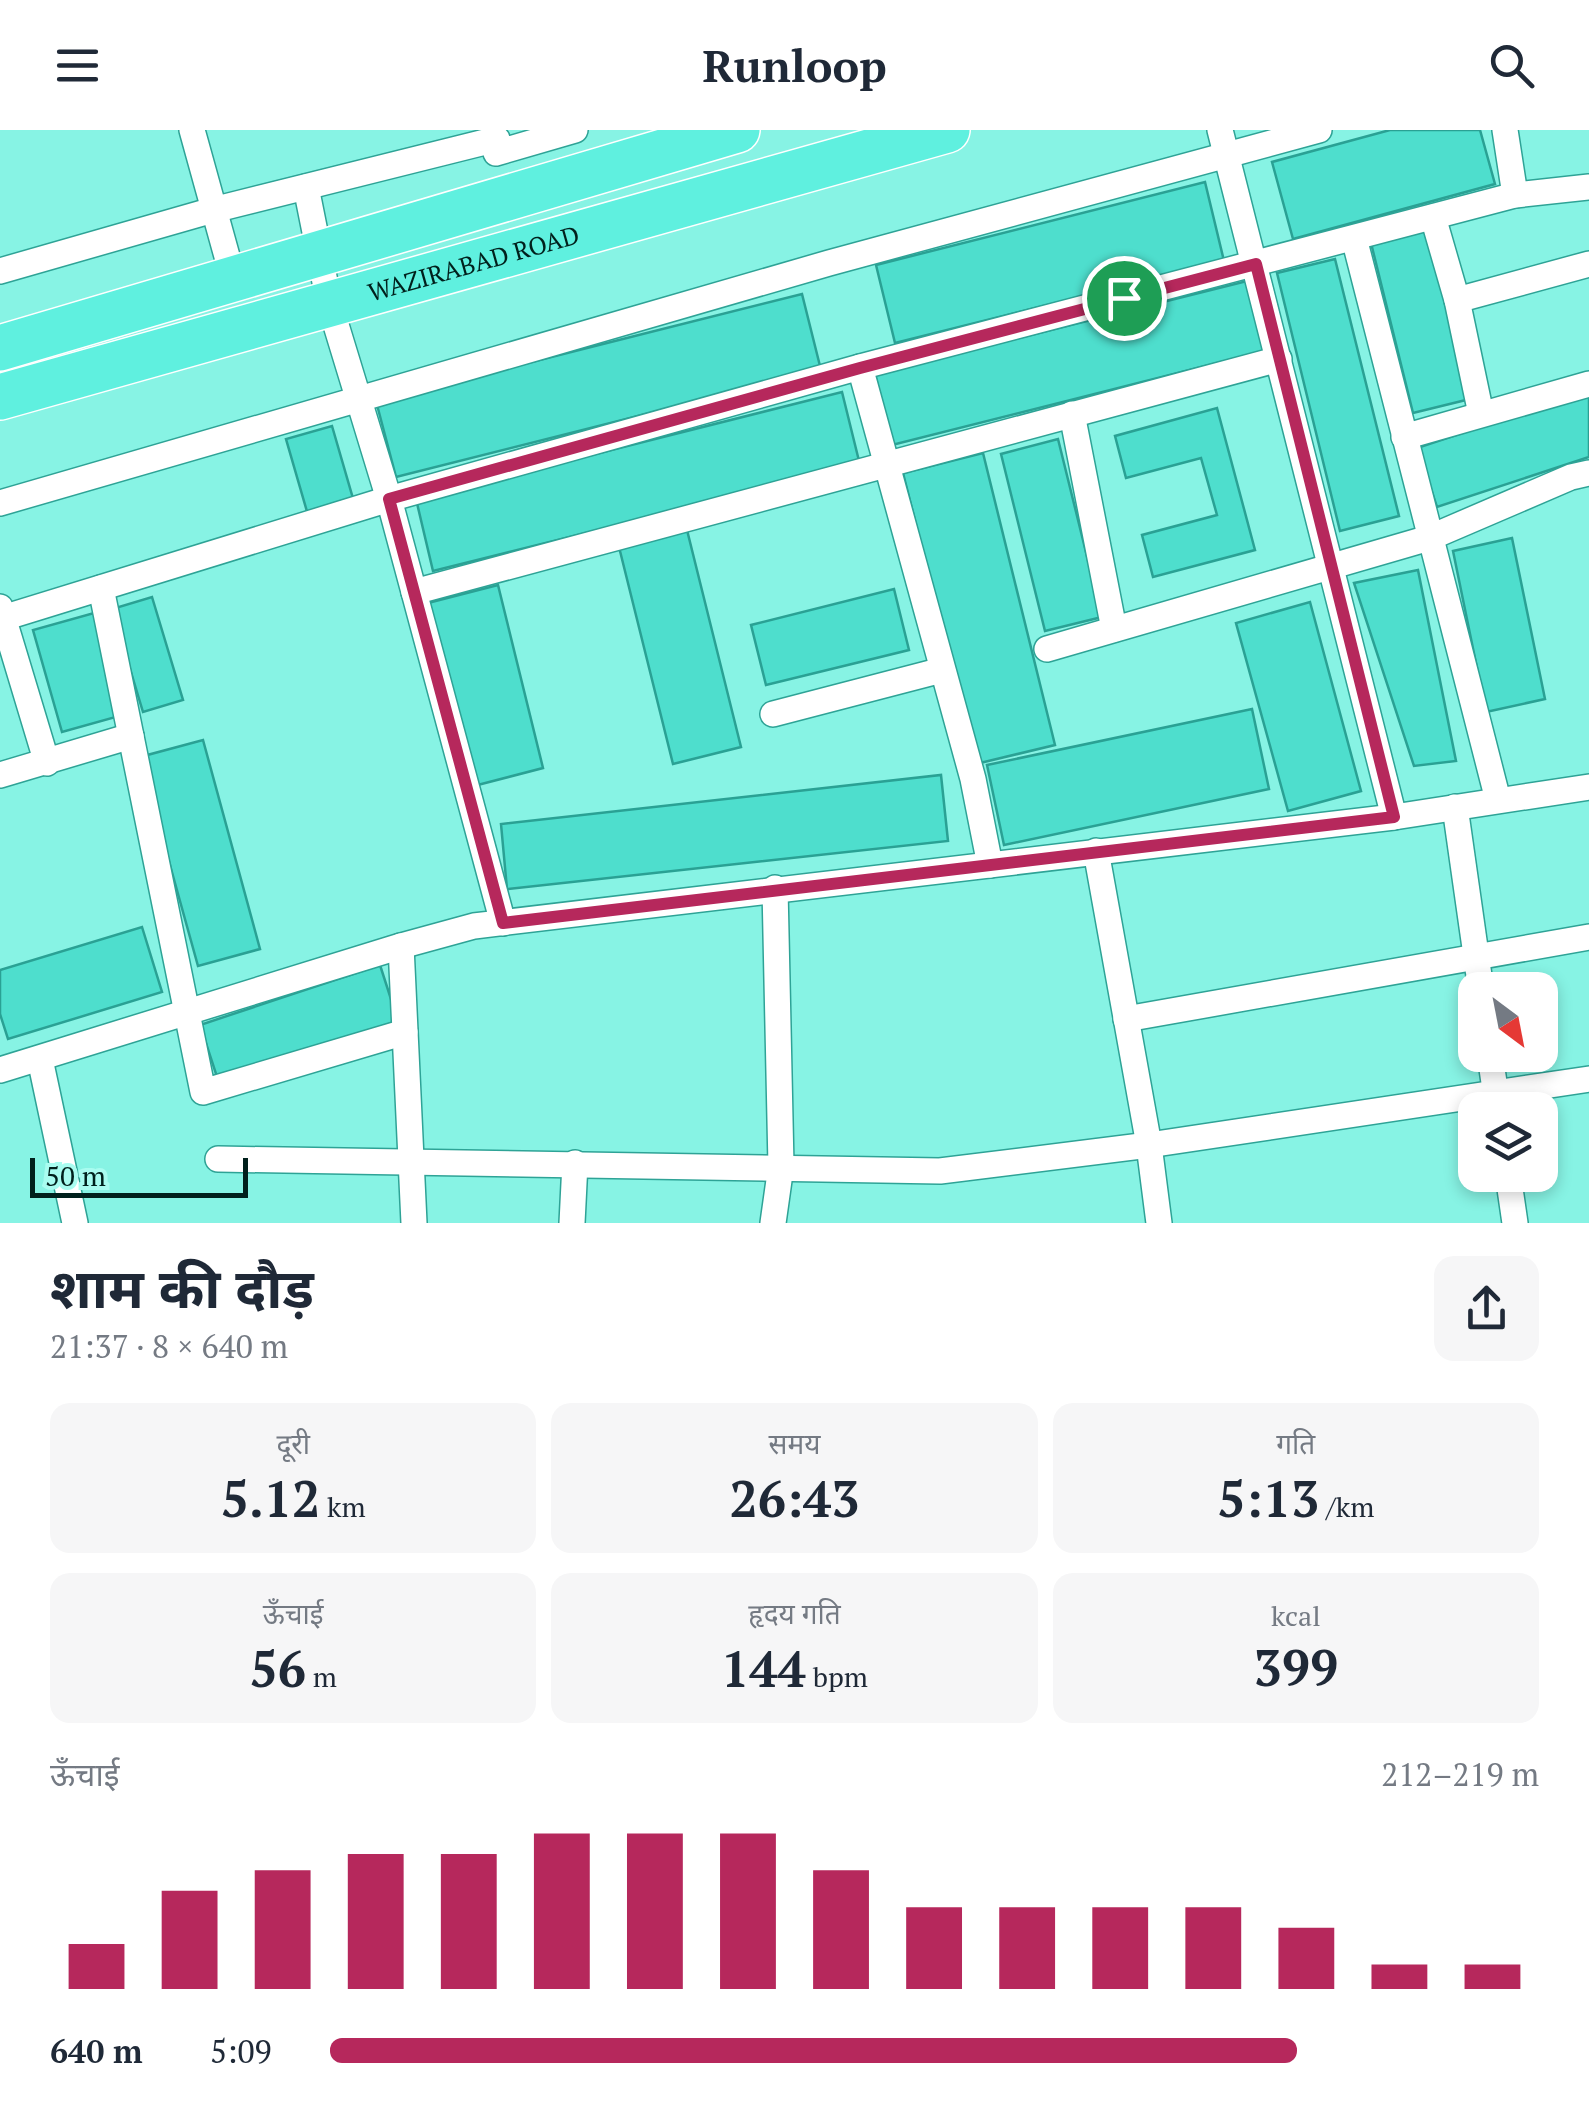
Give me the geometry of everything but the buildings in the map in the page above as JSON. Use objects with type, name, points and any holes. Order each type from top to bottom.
[{"type":"highway","name":"WAZIRABAD ROAD","points":[[0,348],[737,130]]},
{"type":"highway","name":"WAZIRABAD ROAD","points":[[0,397],[947,130]]},
{"type":"street","points":[[192,130],[234,278]]},
{"type":"street","points":[[0,271],[213,210],[497,140],[496,153],[575,130]]},
{"type":"street","points":[[0,503],[829,263],[1224,142],[1319,130]]},
{"type":"street","points":[[1505,130],[1515,195]]},
{"type":"street","points":[[1224,142],[1394,817]]},
{"type":"street","points":[[306,187],[329,302],[389,499],[503,923]]},
{"type":"street","points":[[47,763],[2,612],[101,588],[389,499],[860,368],[1515,195],[1589,187]]},
{"type":"street","points":[[1433,217],[1457,300],[1481,414]]},
{"type":"street","points":[[1354,238],[1498,800]]},
{"type":"street","points":[[1457,300],[1589,264]]},
{"type":"street","points":[[414,592],[1280,359]]},
{"type":"street","points":[[860,368],[973,779],[990,865]]},
{"type":"street","points":[[1404,437],[1589,384]]},
{"type":"street","points":[[1072,414],[1114,628]]},
{"type":"street","points":[[1047,649],[1429,538],[1571,477],[1589,473]]},
{"type":"street","points":[[101,588],[203,1092],[405,1032]]},
{"type":"street","points":[[774,714],[942,670]]},
{"type":"street","points":[[0,775],[131,736]]},
{"type":"street","points":[[0,1070],[474,926],[1394,817],[1589,787]]},
{"type":"street","points":[[1454,807],[1478,972]]},
{"type":"street","points":[[1096,851],[1149,1145],[1159,1223]]},
{"type":"street","points":[[773,1223],[781,1166],[775,888]]},
{"type":"street","points":[[1126,1019],[1589,937]]},
{"type":"street","points":[[400,946],[414,1223]]},
{"type":"street","points":[[40,1059],[75,1223]]},
{"type":"street","points":[[1535,1092],[1589,1079]]},
{"type":"street","points":[[218,1159],[940,1171],[1458,1106]]},
{"type":"street","points":[[572,1223],[575,1163]]},
{"type":"street","points":[[1510,1192],[1514,1223]]},
{"type":"route","points":[[1256,264],[1394,817],[503,923],[389,499],[1124,298],[1256,264]]}]
